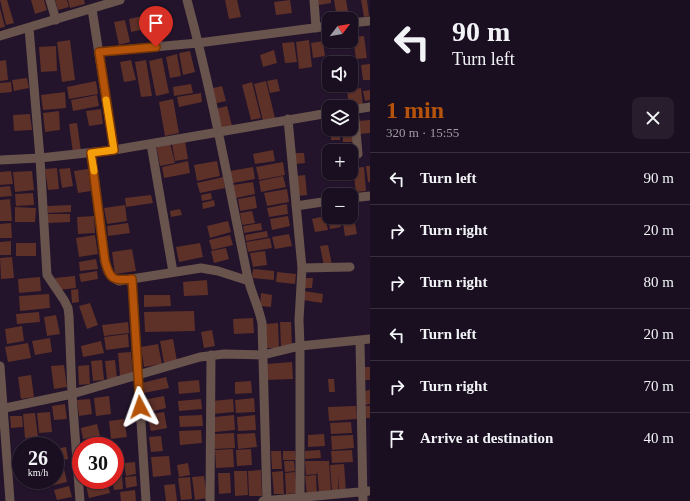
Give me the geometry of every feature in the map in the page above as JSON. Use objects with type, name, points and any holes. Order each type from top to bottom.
[{"type":"street","points":[[50,0],[56,20]]},
{"type":"street","points":[[0,36],[120,0]]},
{"type":"street","points":[[187,0],[218,132],[249,281],[260,315],[263,355],[267,501]]},
{"type":"street","points":[[314,0],[316,28]]},
{"type":"street","points":[[92,9],[114,150]]},
{"type":"street","points":[[358,22],[370,21]]},
{"type":"street","points":[[99,52],[198,43],[322,27]]},
{"type":"street","points":[[29,28],[40,158],[47,275],[68,308],[69,316],[72,394],[80,501]]},
{"type":"street","points":[[358,108],[370,107]]},
{"type":"street","points":[[0,160],[40,158],[114,150],[322,114]]},
{"type":"street","points":[[288,119],[302,268],[299,307],[300,500]]},
{"type":"street","points":[[151,144],[174,272]]},
{"type":"street","points":[[91,153],[105,261],[112,278],[119,280],[132,279],[201,268],[249,281]]},
{"type":"street","points":[[358,197],[370,196]]},
{"type":"street","points":[[296,206],[322,202]]},
{"type":"street","points":[[302,268],[350,267]]},
{"type":"street","points":[[132,279],[146,501]]},
{"type":"street","points":[[2,409],[72,394],[200,357],[211,355],[263,355],[300,346],[370,338]]},
{"type":"street","points":[[263,501],[365,495],[360,340]]},
{"type":"street","points":[[210,501],[211,355]]},
{"type":"street","points":[[0,366],[10,501]]},
{"type":"building","points":[[0,0],[7,0],[14,23],[6,25]]},
{"type":"building","points":[[31,0],[44,0],[47,10],[35,14]]},
{"type":"building","points":[[55,0],[67,0],[69,7],[58,10]]},
{"type":"building","points":[[68,0],[84,0],[85,4],[70,8]]},
{"type":"building","points":[[225,0],[237,0],[241,17],[229,19]]},
{"type":"building","points":[[290,0],[292,13],[276,15],[274,2]]},
{"type":"building","points":[[318,0],[331,0],[331,3],[319,5]]},
{"type":"building","points":[[334,0],[346,0],[348,12],[336,12]]},
{"type":"building","points":[[361,0],[367,0],[369,16],[364,17]]},
{"type":"building","points":[[0,8],[5,27],[0,28]]},
{"type":"building","points":[[151,14],[154,27],[131,32],[129,19]]},
{"type":"building","points":[[125,20],[130,42],[119,45],[114,22]]},
{"type":"building","points":[[364,36],[367,58],[358,59],[358,56],[356,56],[354,48],[358,48],[358,37]]},
{"type":"building","points":[[70,40],[75,80],[62,82],[57,42]]},
{"type":"building","points":[[309,40],[312,67],[299,69],[296,42]]},
{"type":"building","points":[[322,41],[322,48],[324,48],[325,56],[313,58],[311,43]]},
{"type":"building","points":[[294,42],[297,62],[285,63],[282,43]]},
{"type":"building","points":[[56,46],[57,71],[41,72],[39,47]]},
{"type":"building","points":[[274,50],[277,63],[263,67],[260,55]]},
{"type":"building","points":[[190,51],[195,72],[183,75],[179,53]]},
{"type":"building","points":[[177,54],[181,76],[170,78],[166,57]]},
{"type":"building","points":[[162,58],[169,93],[156,96],[149,61]]},
{"type":"building","points":[[6,60],[8,80],[0,81],[0,61]]},
{"type":"building","points":[[131,60],[136,80],[124,82],[120,62]]},
{"type":"building","points":[[146,60],[152,96],[141,97],[135,62]]},
{"type":"building","points":[[370,64],[370,80],[363,80],[361,65]]},
{"type":"building","points":[[27,78],[29,88],[14,91],[12,80]]},
{"type":"building","points":[[277,79],[280,91],[270,93],[267,81]]},
{"type":"building","points":[[96,81],[98,94],[69,99],[67,87]]},
{"type":"building","points":[[266,81],[275,118],[263,121],[254,84]]},
{"type":"building","points":[[11,82],[12,92],[0,93],[0,83]]},
{"type":"building","points":[[252,82],[261,118],[251,120],[242,85]]},
{"type":"building","points":[[191,84],[193,93],[174,96],[173,87]]},
{"type":"building","points":[[222,86],[226,101],[213,104],[209,89]]},
{"type":"building","points":[[358,88],[361,88],[363,105],[358,105],[358,100],[348,100],[347,92],[358,92]]},
{"type":"building","points":[[370,90],[370,100],[365,101],[363,91]]},
{"type":"building","points":[[65,92],[66,108],[43,110],[41,95]]},
{"type":"building","points":[[201,93],[202,102],[179,107],[177,97]]},
{"type":"building","points":[[97,95],[99,106],[73,111],[71,100]]},
{"type":"building","points":[[173,99],[179,133],[165,136],[159,102]]},
{"type":"building","points":[[227,106],[232,126],[220,129],[215,109]]},
{"type":"building","points":[[101,109],[103,124],[89,126],[86,111]]},
{"type":"building","points":[[59,111],[60,130],[45,132],[43,113]]},
{"type":"building","points":[[30,114],[32,130],[14,131],[13,115]]},
{"type":"building","points":[[370,120],[370,133],[359,134],[358,121]]},
{"type":"building","points":[[77,123],[81,151],[73,153],[69,124]]},
{"type":"building","points":[[331,136],[340,136],[340,140],[331,140]]},
{"type":"building","points":[[343,136],[353,136],[354,142],[343,142]]},
{"type":"building","points":[[185,141],[188,159],[175,161],[172,144]]},
{"type":"building","points":[[170,143],[175,163],[160,166],[156,145]]},
{"type":"building","points":[[273,150],[275,161],[255,164],[253,154]]},
{"type":"building","points":[[295,153],[304,153],[305,163],[296,164]]},
{"type":"building","points":[[188,161],[190,173],[164,178],[162,167]]},
{"type":"building","points":[[217,161],[220,176],[197,181],[194,165]]},
{"type":"building","points":[[283,162],[285,175],[259,180],[256,167]]},
{"type":"building","points":[[366,166],[370,166],[370,182],[368,182]]},
{"type":"building","points":[[253,167],[255,179],[233,183],[230,171]]},
{"type":"building","points":[[364,167],[366,191],[358,192],[358,188],[356,188],[354,180],[358,180],[358,168]]},
{"type":"building","points":[[57,168],[59,189],[48,190],[45,169]]},
{"type":"building","points":[[70,168],[73,186],[62,188],[59,169]]},
{"type":"building","points":[[88,169],[91,191],[78,193],[74,171]]},
{"type":"building","points":[[11,171],[13,184],[0,185],[0,172]]},
{"type":"building","points":[[32,171],[34,190],[15,192],[13,172]]},
{"type":"building","points":[[305,175],[306,184],[297,185],[296,176]]},
{"type":"building","points":[[283,176],[286,187],[261,192],[259,181]]},
{"type":"building","points":[[223,177],[225,188],[200,193],[197,183]]},
{"type":"building","points":[[253,182],[255,194],[236,198],[233,185]]},
{"type":"building","points":[[306,184],[307,195],[298,196],[297,185]]},
{"type":"building","points":[[10,186],[12,196],[0,197],[0,187]]},
{"type":"building","points":[[287,189],[289,202],[267,206],[264,193]]},
{"type":"building","points":[[33,193],[34,205],[16,206],[15,194]]},
{"type":"building","points":[[211,193],[212,199],[202,201],[201,195]]},
{"type":"building","points":[[151,195],[153,203],[126,207],[125,198]]},
{"type":"building","points":[[255,196],[257,208],[240,211],[238,199]]},
{"type":"building","points":[[10,199],[12,221],[0,221],[0,200]]},
{"type":"building","points":[[214,200],[215,206],[203,209],[202,203]]},
{"type":"building","points":[[287,204],[288,214],[269,217],[267,208]]},
{"type":"building","points":[[71,205],[71,212],[48,213],[47,206]]},
{"type":"building","points":[[125,205],[127,221],[107,224],[104,208]]},
{"type":"building","points":[[15,207],[36,208],[35,222],[15,222]]},
{"type":"building","points":[[180,209],[182,215],[171,217],[170,211]]},
{"type":"building","points":[[252,211],[255,223],[242,225],[240,213]]},
{"type":"building","points":[[48,214],[70,214],[70,222],[48,223]]},
{"type":"building","points":[[94,216],[95,233],[78,234],[77,217]]},
{"type":"building","points":[[288,216],[290,226],[272,230],[270,219]]},
{"type":"building","points":[[322,217],[322,224],[327,224],[328,230],[315,232],[312,219]]},
{"type":"building","points":[[228,221],[231,232],[210,238],[207,226]]},
{"type":"building","points":[[11,223],[12,238],[0,238],[0,224]]},
{"type":"building","points":[[128,223],[130,233],[108,236],[107,226]]},
{"type":"building","points":[[261,223],[262,230],[244,233],[243,226]]},
{"type":"building","points":[[329,224],[340,224],[341,227],[330,229]]},
{"type":"building","points":[[343,224],[355,224],[357,234],[345,236]]},
{"type":"building","points":[[267,231],[268,237],[246,241],[245,235]]},
{"type":"building","points":[[289,234],[292,246],[275,249],[272,237]]},
{"type":"building","points":[[95,235],[98,254],[79,257],[76,238]]},
{"type":"building","points":[[230,235],[233,245],[212,250],[209,240]]},
{"type":"building","points":[[270,238],[272,248],[248,252],[246,242]]},
{"type":"building","points":[[11,241],[11,255],[0,255],[0,242]]},
{"type":"building","points":[[16,243],[36,243],[36,256],[16,256]]},
{"type":"building","points":[[200,243],[203,257],[179,262],[176,247]]},
{"type":"building","points":[[328,245],[332,265],[324,266],[320,246]]},
{"type":"building","points":[[226,248],[229,259],[214,263],[211,251]]},
{"type":"building","points":[[132,249],[136,271],[115,274],[112,252]]},
{"type":"building","points":[[265,251],[267,265],[253,267],[250,253]]},
{"type":"building","points":[[12,257],[14,278],[1,279],[0,258]]},
{"type":"building","points":[[96,259],[98,269],[80,271],[79,262]]},
{"type":"building","points":[[253,269],[274,271],[274,280],[252,278]]},
{"type":"building","points":[[97,271],[98,279],[81,282],[79,274]]},
{"type":"building","points":[[277,272],[296,274],[295,284],[276,282]]},
{"type":"building","points":[[75,276],[76,288],[58,290],[55,278]]},
{"type":"building","points":[[40,277],[41,291],[19,293],[18,279]]},
{"type":"building","points":[[305,278],[313,278],[312,288],[304,288]]},
{"type":"building","points":[[207,280],[208,295],[184,296],[183,282]]},
{"type":"building","points":[[78,289],[79,302],[72,303],[71,290]]},
{"type":"building","points":[[304,291],[323,294],[322,303],[303,300]]},
{"type":"building","points":[[261,293],[272,295],[271,307],[260,306]]},
{"type":"building","points":[[49,294],[50,308],[20,311],[19,296]]},
{"type":"building","points":[[144,295],[170,295],[171,306],[144,307]]},
{"type":"building","points":[[90,303],[98,325],[87,329],[79,306]]},
{"type":"building","points":[[194,311],[195,331],[145,332],[144,312]]},
{"type":"building","points":[[39,312],[40,322],[17,324],[16,314]]},
{"type":"building","points":[[56,315],[60,334],[47,336],[44,317]]},
{"type":"building","points":[[253,318],[254,333],[234,334],[233,319]]},
{"type":"building","points":[[128,322],[129,333],[104,336],[102,325]]},
{"type":"building","points":[[280,322],[291,322],[292,348],[281,348]]},
{"type":"building","points":[[278,323],[279,348],[266,348],[265,324]]},
{"type":"building","points":[[22,326],[24,341],[7,344],[5,329]]},
{"type":"building","points":[[212,330],[215,346],[204,348],[201,332]]},
{"type":"building","points":[[128,334],[129,347],[106,350],[104,337]]},
{"type":"building","points":[[50,338],[52,352],[35,355],[32,341]]},
{"type":"building","points":[[173,339],[177,361],[164,363],[160,341]]},
{"type":"building","points":[[101,341],[104,353],[83,357],[81,346]]},
{"type":"building","points":[[28,343],[31,358],[8,362],[5,347]]},
{"type":"building","points":[[158,344],[162,364],[144,367],[141,347]]},
{"type":"building","points":[[131,352],[133,375],[120,376],[118,353]]},
{"type":"building","points":[[102,360],[104,380],[93,381],[91,361]]},
{"type":"building","points":[[115,360],[117,378],[107,379],[105,361]]},
{"type":"building","points":[[292,362],[293,379],[267,380],[266,364]]},
{"type":"building","points":[[64,365],[67,387],[54,389],[51,366]]},
{"type":"building","points":[[89,365],[90,384],[79,385],[78,366]]},
{"type":"building","points":[[364,367],[370,367],[370,380],[364,380]]},
{"type":"building","points":[[31,375],[34,397],[21,399],[18,377]]},
{"type":"building","points":[[166,377],[169,388],[144,393],[142,383]]},
{"type":"building","points":[[328,379],[334,379],[335,392],[329,392]]},
{"type":"building","points":[[199,380],[200,392],[179,394],[178,382]]},
{"type":"building","points":[[251,381],[252,393],[235,394],[235,382]]},
{"type":"building","points":[[370,390],[370,404],[365,405],[364,391]]},
{"type":"building","points":[[109,396],[111,414],[96,416],[94,398]]},
{"type":"building","points":[[164,396],[166,408],[146,413],[143,400]]},
{"type":"building","points":[[254,398],[255,412],[236,413],[235,400]]},
{"type":"building","points":[[90,399],[92,414],[79,416],[77,400]]},
{"type":"building","points":[[201,399],[202,409],[179,411],[178,401]]},
{"type":"building","points":[[233,399],[234,412],[213,414],[212,401]]},
{"type":"building","points":[[65,404],[67,419],[54,420],[52,406]]},
{"type":"building","points":[[356,406],[357,419],[329,421],[328,407]]},
{"type":"building","points":[[365,406],[370,406],[370,418],[366,418]]},
{"type":"building","points":[[50,412],[52,432],[39,433],[37,413]]},
{"type":"building","points":[[164,412],[167,428],[151,431],[147,415]]},
{"type":"building","points":[[35,413],[38,437],[25,437],[23,414]]},
{"type":"building","points":[[202,415],[203,426],[180,427],[179,416]]},
{"type":"building","points":[[234,415],[235,430],[215,432],[214,417]]},
{"type":"building","points":[[255,415],[256,430],[238,431],[237,417]]},
{"type":"building","points":[[10,416],[22,416],[23,427],[11,428]]},
{"type":"building","points":[[124,419],[127,437],[111,437],[109,421]]},
{"type":"building","points":[[351,422],[352,433],[331,434],[330,423]]},
{"type":"building","points":[[97,424],[100,436],[83,437],[81,428]]},
{"type":"building","points":[[201,430],[202,443],[180,445],[179,431]]},
{"type":"building","points":[[234,433],[235,448],[215,449],[214,434]]},
{"type":"building","points":[[255,433],[257,447],[238,449],[237,434]]},
{"type":"building","points":[[324,434],[325,446],[308,447],[308,435]]},
{"type":"building","points":[[353,435],[354,448],[332,450],[331,436]]},
{"type":"building","points":[[161,436],[163,451],[151,452],[149,437]]},
{"type":"building","points":[[64,447],[66,447],[68,459],[64,460]]},
{"type":"building","points":[[233,449],[234,467],[216,468],[215,450]]},
{"type":"building","points":[[251,449],[252,465],[237,466],[236,450]]},
{"type":"building","points":[[320,450],[321,458],[305,459],[305,451]]},
{"type":"building","points":[[352,450],[353,462],[332,463],[331,451]]},
{"type":"building","points":[[271,451],[281,451],[282,469],[272,469]]},
{"type":"building","points":[[283,451],[295,451],[296,460],[283,460]]},
{"type":"building","points":[[169,456],[171,475],[153,477],[151,457]]},
{"type":"building","points":[[284,461],[294,461],[295,471],[285,472]]},
{"type":"building","points":[[305,461],[329,461],[331,492],[319,493],[317,469],[317,474],[306,475]]},
{"type":"building","points":[[135,462],[136,474],[126,476],[124,463]]},
{"type":"building","points":[[188,463],[190,475],[179,477],[177,465]]},
{"type":"building","points":[[344,464],[346,492],[339,492],[338,474],[338,492],[332,492],[330,465]]},
{"type":"building","points":[[64,469],[67,482],[64,483]]},
{"type":"building","points":[[261,470],[262,496],[249,496],[248,471]]},
{"type":"building","points":[[234,471],[247,471],[248,495],[235,496]]},
{"type":"building","points":[[283,471],[284,494],[274,494],[272,472]]},
{"type":"building","points":[[295,472],[297,493],[286,494],[285,473]]},
{"type":"building","points":[[218,473],[230,473],[231,493],[219,494]]},
{"type":"building","points":[[316,475],[317,495],[307,496],[305,476]]},
{"type":"building","points":[[136,476],[137,486],[126,488],[125,477]]},
{"type":"building","points":[[204,476],[207,498],[195,500],[192,477]]},
{"type":"building","points":[[190,477],[192,499],[181,500],[178,478]]},
{"type":"building","points":[[175,484],[177,501],[166,501],[164,485]]},
{"type":"building","points":[[69,486],[72,497],[57,500],[54,490],[64,489],[64,487]]},
{"type":"building","points":[[87,489],[109,489],[110,493],[89,498]]},
{"type":"building","points":[[135,490],[136,501],[121,501],[120,492]]},
{"type":"slow traffic","points":[[94,171],[91,153],[114,150],[106,100]]},
{"type":"route","points":[[140,407],[132,279],[119,280],[112,278],[108,271],[105,261],[91,153],[114,150],[99,52],[156,47]]}]
